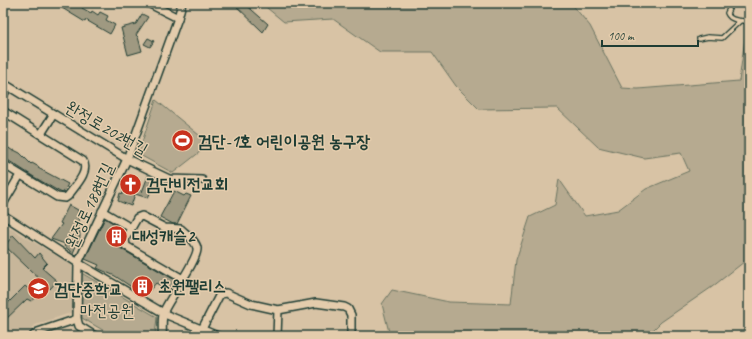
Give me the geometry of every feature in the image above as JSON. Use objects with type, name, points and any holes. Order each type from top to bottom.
[{"type":"street","points":[[148,3],[178,18]]},
{"type":"street","name":"완정로188번길","points":[[78,263],[127,160],[182,3]]},
{"type":"street","name":"완정로202번길","points":[[3,83],[127,160],[169,178],[202,180]]},
{"type":"street","points":[[3,111],[84,161],[86,165],[85,170],[68,196],[65,198],[57,197],[3,164]]},
{"type":"street","points":[[41,134],[53,115]]},
{"type":"street","points":[[3,204],[20,175]]},
{"type":"street","points":[[102,211],[131,228]]},
{"type":"street","name":"완정로188번길","points":[[3,215],[78,263],[163,313],[218,336]]},
{"type":"street","points":[[162,336],[163,313],[197,254],[197,249],[195,244],[181,229],[165,228],[142,216],[137,218],[125,239],[126,246],[183,278]]},
{"type":"street","points":[[78,263],[77,319],[79,326],[95,336]]},
{"type":"street","points":[[202,329],[220,294],[226,292],[251,304],[278,310],[316,303],[344,307],[348,309],[351,315],[351,336]]},
{"type":"street","points":[[277,336],[278,310]]},
{"type":"street","points":[[33,336],[38,332],[77,319]]},
{"type":"lane","points":[[732,3],[727,12],[728,16],[740,21],[749,21]]},
{"type":"lane","points":[[699,39],[708,37],[722,38],[740,21]]},
{"type":"shaded area","name":"검단중학교","points":[[3,224],[72,265],[73,312],[35,325],[25,336],[3,336]]},
{"type":"green space","points":[[261,3],[571,3],[590,26],[622,88],[638,89],[739,81],[749,17],[749,258],[712,287],[661,322],[647,336],[390,336],[382,304],[392,290],[449,302],[511,304],[516,260],[530,217],[555,205],[559,179],[585,216],[618,210],[646,189],[689,171],[681,153],[644,158],[598,147],[557,108],[479,109],[456,86],[432,52],[380,52],[333,19],[284,22]]},
{"type":"green space","points":[[156,100],[210,144],[173,173],[138,154]]},
{"type":"green space","name":"마전공원","points":[[78,271],[157,317],[155,336],[113,336],[82,318]]},
{"type":"building","points":[[65,3],[85,3],[82,8],[91,13],[92,11],[98,15],[100,12],[108,16],[106,20],[115,25],[110,34],[86,20],[85,22],[62,8]]},
{"type":"building","points":[[233,3],[244,3],[268,24],[263,32]]},
{"type":"building","points":[[142,14],[148,17],[136,35],[142,51],[128,55],[121,28],[136,24]]},
{"type":"building","points":[[148,38],[154,41],[150,47],[144,44]]},
{"type":"building","points":[[3,89],[10,93],[3,104]]},
{"type":"building","points":[[3,144],[13,151],[14,150],[20,153],[31,164],[32,163],[39,167],[38,168],[68,184],[63,193],[34,177],[3,157]]},
{"type":"building","points":[[133,175],[142,192],[148,176],[156,179],[148,198],[135,194],[131,206],[118,201],[120,193],[123,194],[124,181]]},
{"type":"building","points":[[174,191],[184,196],[186,194],[191,196],[177,224],[173,224],[160,217]]},
{"type":"building","points":[[69,205],[78,210],[80,237],[73,253],[64,246],[65,244],[51,239],[62,224],[60,223]]},
{"type":"building","points":[[105,218],[124,230],[118,247],[175,280],[169,291],[156,283],[145,296],[115,276],[97,268],[99,265],[85,259]]},
{"type":"building","points":[[13,235],[35,258],[39,253],[47,263],[42,268],[57,281],[50,289],[5,246]]},
{"type":"building","points":[[25,286],[37,296],[31,301],[27,299],[3,322],[3,308]]},
{"type":"place","name":"검단-1호 어린이공원 농구장","points":[[182,141]]},
{"type":"place","name":"검단비전교회","points":[[131,184]]},
{"type":"place","name":"대성캐슬2","points":[[117,236]]},
{"type":"place","name":"초원팰리스","points":[[143,286]]},
{"type":"place","name":"검단중학교","points":[[38,289]]}]
